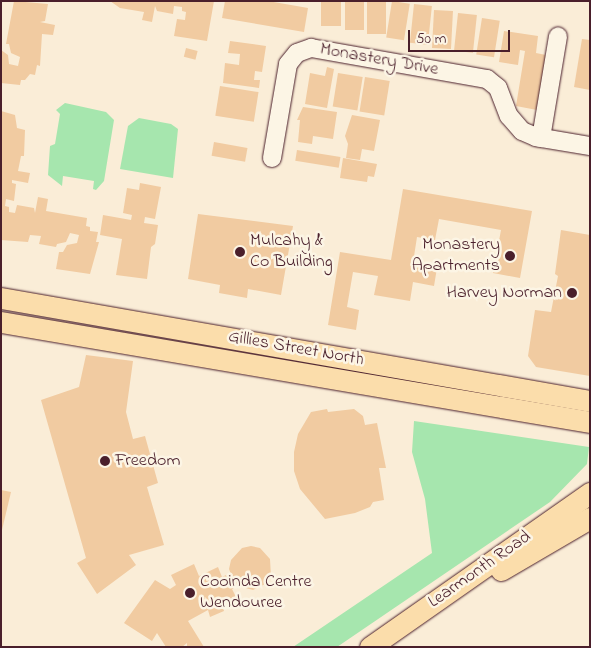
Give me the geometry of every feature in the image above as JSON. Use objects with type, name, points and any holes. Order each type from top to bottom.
[{"type":"main road","name":"Gillies Street North","points":[[1,298],[590,401]]},
{"type":"main road","name":"Gillies Street North","points":[[1,322],[590,422]]},
{"type":"main road","name":"Learmonth Road","points":[[370,647],[590,493]]},
{"type":"main road","name":"Learmonth Road","points":[[390,647],[467,591],[590,518]]},
{"type":"street","points":[[541,138],[558,36]]},
{"type":"street","name":"Monastery Drive","points":[[272,158],[288,64],[297,53],[311,48],[487,79],[499,90],[506,112],[516,126],[541,138],[590,146]]},
{"type":"green space","points":[[65,103],[106,112],[114,120],[104,181],[96,190],[93,189],[94,181],[63,176],[62,186],[48,175],[50,146],[55,144],[60,114],[56,110]]},
{"type":"green space","points":[[139,118],[171,124],[178,129],[173,178],[120,169],[128,126]]},
{"type":"green space","points":[[414,421],[589,447],[587,464],[550,502],[337,647],[293,647],[432,553],[425,499],[412,452]]},
{"type":"building","points":[[14,1],[48,4],[45,21],[40,22],[55,25],[53,35],[42,34],[40,66],[37,65],[35,75],[30,74],[25,80],[21,80],[20,85],[1,83],[1,50],[8,55],[9,64],[18,66],[20,57],[11,53],[9,44],[6,44]]},
{"type":"building","points":[[110,1],[214,1],[207,41],[174,36],[177,19],[185,20],[186,12],[182,11],[182,7],[174,6],[173,14],[157,11],[155,6],[152,22],[142,20],[144,12],[120,8]]},
{"type":"building","points":[[225,1],[268,1],[308,8],[304,32],[222,18]]},
{"type":"building","points":[[321,1],[341,1],[341,26],[321,26]]},
{"type":"building","points":[[345,1],[364,1],[364,30],[345,30]]},
{"type":"building","points":[[367,1],[386,1],[386,34],[367,34]]},
{"type":"building","points":[[392,1],[410,4],[404,40],[386,38]]},
{"type":"building","points":[[414,4],[432,6],[428,45],[410,43]]},
{"type":"building","points":[[434,10],[453,11],[451,49],[432,48]]},
{"type":"building","points":[[458,13],[477,15],[473,53],[454,51]]},
{"type":"building","points":[[482,18],[500,21],[494,57],[476,55]]},
{"type":"building","points":[[504,31],[538,36],[536,53],[546,55],[537,110],[516,106],[525,51],[520,50],[518,65],[499,62]]},
{"type":"building","points":[[582,39],[590,40],[590,90],[574,87]]},
{"type":"building","points":[[230,41],[266,46],[262,72],[255,71],[254,80],[260,80],[259,88],[223,83],[225,63],[239,65],[240,54],[228,53]]},
{"type":"building","points":[[186,48],[198,51],[195,60],[184,57]]},
{"type":"building","points":[[327,67],[334,69],[327,108],[305,104],[310,73],[325,76]]},
{"type":"building","points":[[338,73],[363,77],[357,110],[333,107]]},
{"type":"building","points":[[365,77],[390,81],[384,115],[360,112]]},
{"type":"building","points":[[220,86],[259,92],[254,122],[215,116]]},
{"type":"building","points":[[303,107],[337,112],[333,139],[313,136],[312,144],[298,142],[300,120],[297,120]]},
{"type":"building","points":[[1,111],[15,115],[17,128],[25,130],[24,156],[21,156],[18,171],[30,173],[28,183],[12,180],[12,183],[16,184],[14,201],[6,199],[5,206],[9,207],[9,212],[15,213],[17,205],[34,208],[35,213],[38,197],[48,199],[46,211],[87,218],[86,226],[90,227],[90,231],[98,232],[96,242],[99,242],[90,274],[56,269],[59,252],[63,252],[67,245],[77,243],[79,235],[70,233],[66,242],[57,244],[56,247],[39,244],[41,236],[30,235],[28,242],[1,240]]},
{"type":"building","points":[[352,115],[380,120],[374,151],[362,149],[360,160],[346,158],[348,144],[345,136]]},
{"type":"building","points":[[214,142],[247,148],[245,162],[212,156]]},
{"type":"building","points":[[297,150],[340,157],[339,168],[295,161]]},
{"type":"building","points":[[343,158],[377,164],[374,177],[368,176],[367,182],[340,178]]},
{"type":"building","points":[[140,183],[161,187],[155,219],[145,217],[144,223],[158,225],[155,244],[151,247],[147,279],[116,275],[122,239],[100,235],[103,215],[131,220],[132,215],[123,213],[127,188],[139,190]]},
{"type":"building","name":"Monastery Apartments","points":[[403,189],[532,211],[520,278],[493,273],[501,230],[439,219],[435,240],[417,237],[413,263],[437,268],[434,286],[413,282],[410,301],[374,295],[378,276],[353,272],[347,307],[359,310],[356,330],[328,325],[340,252],[391,260]]},
{"type":"building","name":"Mulcahy & Co Building","points":[[198,214],[293,226],[281,295],[248,289],[247,298],[219,293],[220,285],[188,279]]},
{"type":"building","name":"Harvey Norman","points":[[561,230],[590,235],[590,376],[536,367],[528,356],[535,310],[551,312],[558,276],[555,274]]},
{"type":"building","name":"Freedom","points":[[86,355],[133,361],[126,412],[133,439],[145,436],[158,483],[147,487],[164,545],[129,555],[136,565],[97,594],[77,563],[86,558],[41,400],[79,387]]},
{"type":"building","points":[[327,409],[328,412],[354,409],[363,416],[365,425],[377,423],[386,468],[379,468],[384,500],[373,502],[370,507],[355,513],[325,519],[300,489],[294,471],[294,452],[298,434],[311,412]]},
{"type":"building","points":[[1,490],[11,492],[2,530],[1,530]]},
{"type":"building","name":"Cooinda Centre Wendouree","points":[[251,546],[260,548],[270,559],[271,577],[265,584],[253,590],[238,586],[232,589],[236,597],[222,603],[224,611],[210,617],[208,610],[188,621],[204,647],[187,647],[187,643],[182,647],[166,647],[157,633],[152,641],[124,623],[155,580],[170,589],[176,585],[171,575],[194,564],[199,576],[218,567],[222,577],[226,575],[229,583],[234,582],[229,569],[231,560],[242,548]]},
{"type":"place","name":"Mulcahy & Co Building","points":[[240,252]]},
{"type":"place","name":"Monastery Apartments","points":[[510,256]]},
{"type":"place","name":"Harvey Norman","points":[[572,293]]},
{"type":"place","name":"Freedom","points":[[105,461]]},
{"type":"place","name":"Cooinda Centre Wendouree","points":[[190,593]]}]
